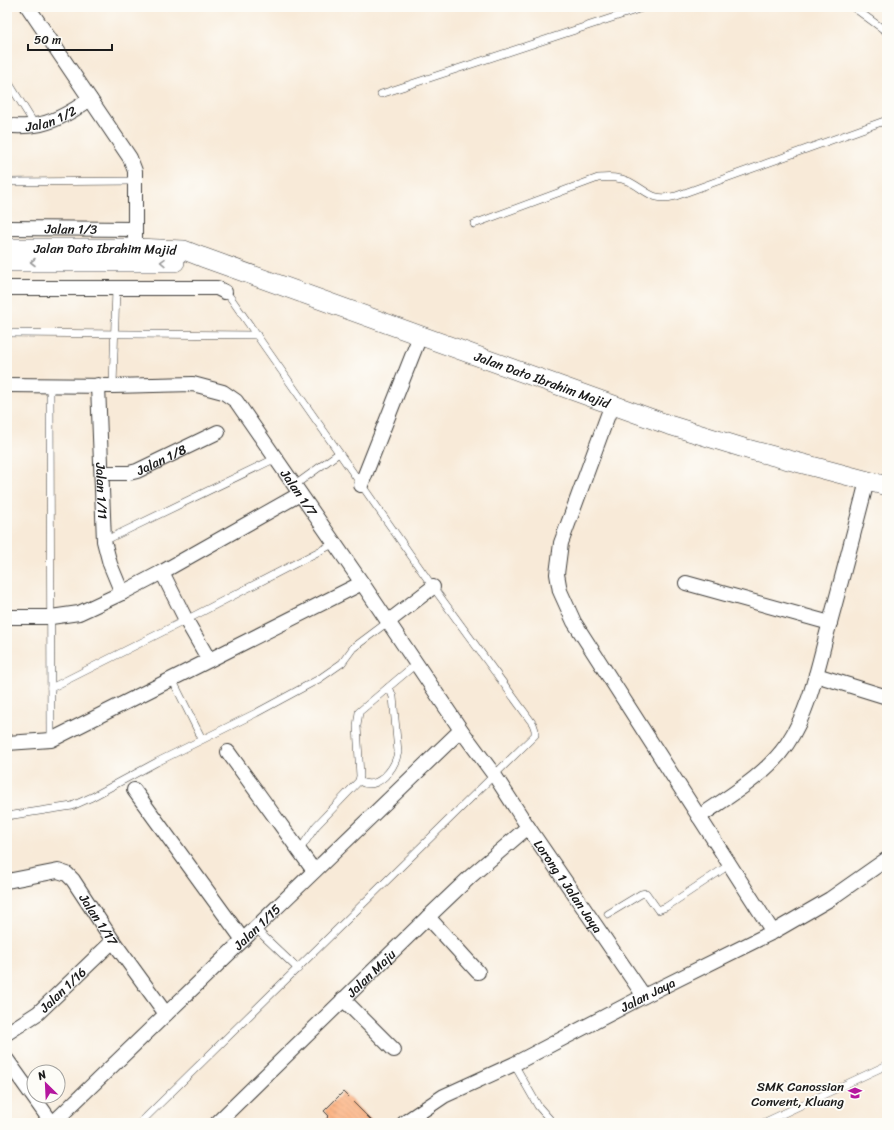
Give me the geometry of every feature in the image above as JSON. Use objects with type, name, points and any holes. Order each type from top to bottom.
[{"type":"street","points":[[28,7],[130,158],[135,171],[135,248]]},
{"type":"street","name":"Jalan 1/2","points":[[7,126],[35,125],[73,111],[90,98]]},
{"type":"street","name":"Jalan 1/3","points":[[7,228],[135,229]]},
{"type":"street","name":"Jalan Dato Ibrahim Majid","points":[[7,248],[135,248],[184,250],[202,258],[669,425],[747,449],[887,486]]},
{"type":"street","name":"Jalan Dato Ibrahim Majid","points":[[7,262],[185,262],[202,258]]},
{"type":"street","points":[[7,288],[218,288],[225,292]]},
{"type":"street","points":[[361,485],[420,336]]},
{"type":"street","name":"Jalan 1/7","points":[[7,385],[113,386],[193,384],[223,392],[236,401],[389,621],[461,730],[495,776]]},
{"type":"street","name":"Jalan 1/11","points":[[98,385],[104,541],[110,564],[122,593]]},
{"type":"street","points":[[612,404],[561,543],[557,574],[560,590],[574,622],[773,932]]},
{"type":"street","name":"Jalan 1/8","points":[[102,473],[137,472],[218,432]]},
{"type":"street","points":[[699,817],[762,772],[786,745],[804,711],[816,675],[867,481]]},
{"type":"street","points":[[7,617],[51,617],[78,613],[122,593],[162,572],[297,490]]},
{"type":"street","points":[[162,572],[208,660]]},
{"type":"street","points":[[7,743],[51,740],[362,583]]},
{"type":"street","points":[[686,583],[830,623]]},
{"type":"street","points":[[389,621],[433,587]]},
{"type":"street","points":[[816,675],[887,697]]},
{"type":"street","name":"Jalan 1/15","points":[[53,1123],[461,730]]},
{"type":"street","points":[[228,752],[314,871]]},
{"type":"street","name":"Lorong 1 Jalan Jaya","points":[[495,776],[528,827],[644,996]]},
{"type":"street","points":[[134,790],[243,940]]},
{"type":"street","name":"Jalan Maju","points":[[217,1123],[471,876],[528,827]]},
{"type":"street","name":"Jalan Jaya","points":[[404,1123],[444,1096],[514,1064],[644,996],[773,932],[830,899],[887,859]]},
{"type":"street","name":"Jalan 1/17","points":[[7,880],[58,871],[67,874],[166,1014]]},
{"type":"street","points":[[428,917],[478,972]]},
{"type":"street","name":"Jalan 1/16","points":[[7,1033],[38,1013],[113,940]]},
{"type":"street","points":[[343,1000],[394,1050]]},
{"type":"street","points":[[7,1060],[53,1123]]},
{"type":"lane","points":[[381,94],[645,7]]},
{"type":"lane","points":[[854,7],[887,32]]},
{"type":"lane","points":[[7,81],[35,125]]},
{"type":"lane","points":[[474,224],[598,178],[613,176],[629,181],[654,197],[665,199],[887,120]]},
{"type":"lane","points":[[7,182],[135,181]]},
{"type":"lane","points":[[113,386],[116,288]]},
{"type":"lane","points":[[140,1123],[495,776],[535,735],[535,730],[532,724],[433,587],[257,335],[225,292]]},
{"type":"lane","points":[[7,333],[257,335]]},
{"type":"lane","points":[[50,385],[51,740]]},
{"type":"lane","points":[[297,490],[340,453]]},
{"type":"lane","points":[[104,541],[276,458]]},
{"type":"lane","points":[[51,688],[335,544]]},
{"type":"lane","points":[[7,816],[72,806],[92,797],[202,739],[256,713],[330,672],[342,663],[353,648],[389,621]]},
{"type":"lane","points":[[299,851],[316,826],[359,781],[357,718],[360,712],[417,663]]},
{"type":"lane","points":[[172,679],[202,739]]},
{"type":"lane","points":[[359,781],[364,784],[368,784],[382,780],[397,759],[398,752],[393,697],[388,687]]},
{"type":"lane","points":[[608,914],[641,894],[646,893],[658,910],[666,908],[729,865]]},
{"type":"lane","points":[[255,928],[298,969]]},
{"type":"lane","points":[[514,1064],[538,1106],[553,1123]]},
{"type":"lane","points":[[763,1123],[887,1065]]},
{"type":"building","points":[[343,1092],[374,1123],[322,1123],[329,1116],[324,1111]]},
{"type":"place","name":"SMK Canossian Convent, Kluang","points":[[855,1093]]}]
